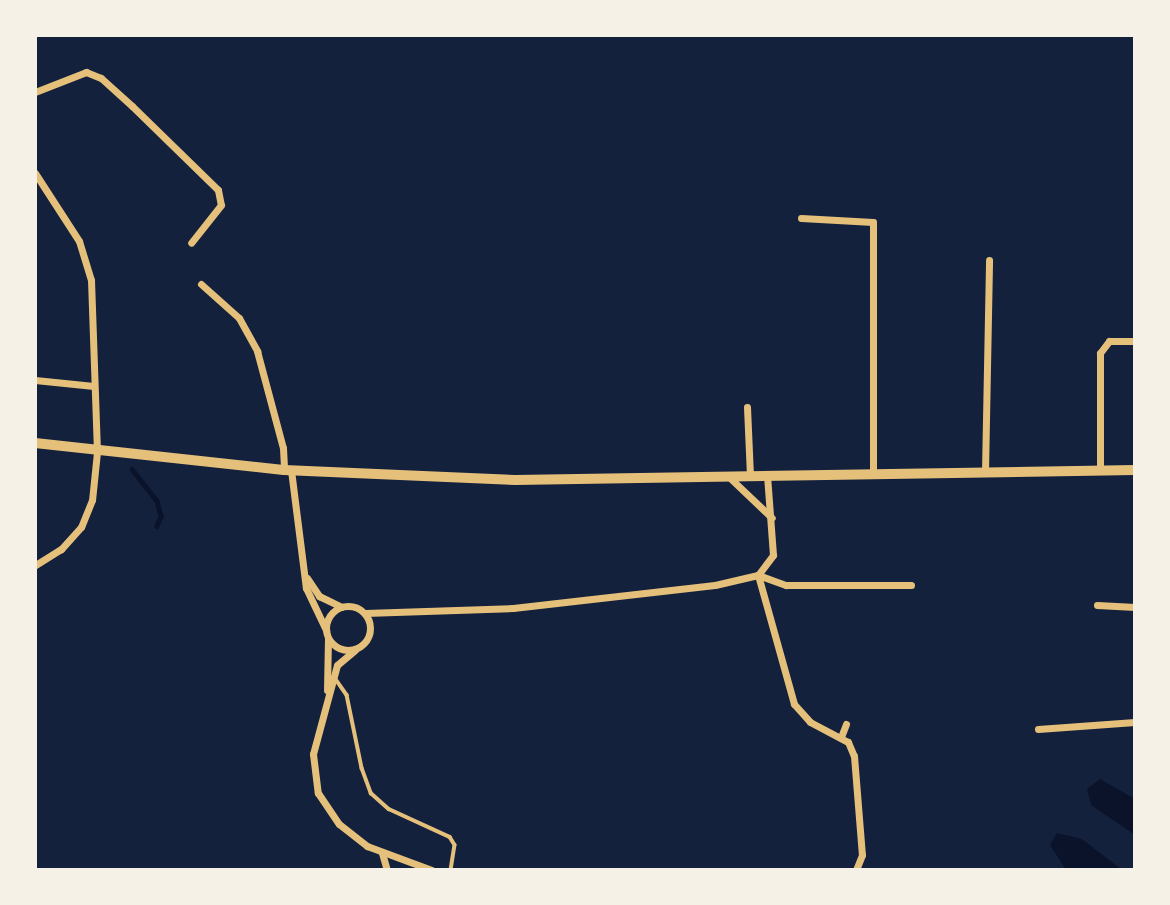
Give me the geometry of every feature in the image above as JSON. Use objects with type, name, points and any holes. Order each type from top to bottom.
[{"type":"main road","points":[[35,443],[97,452],[287,470],[515,480],[1135,470]]},
{"type":"street","points":[[35,92],[86,72],[101,78],[132,106],[218,190],[221,205],[191,243]]},
{"type":"street","points":[[35,173],[79,241],[91,280],[97,452],[92,500],[81,527],[61,549],[35,565]]},
{"type":"street","points":[[801,218],[873,222],[873,473]]},
{"type":"street","points":[[985,472],[989,260]]},
{"type":"street","points":[[201,284],[239,318],[257,351],[283,449],[309,600],[327,634],[339,649],[355,650]]},
{"type":"street","points":[[1100,469],[1100,353],[1109,341],[1135,341]]},
{"type":"street","points":[[35,380],[94,386]]},
{"type":"street","points":[[747,407],[750,475]]},
{"type":"street","points":[[728,475],[772,517]]},
{"type":"street","points":[[307,577],[319,596],[342,607],[365,613],[513,608],[715,585],[758,575],[769,566],[773,555],[767,475]]},
{"type":"street","points":[[758,575],[786,585],[911,585]]},
{"type":"street","points":[[758,575],[794,704],[810,723],[841,737],[855,756],[863,855],[856,870]]},
{"type":"street","points":[[1097,605],[1135,607]]},
{"type":"street","points":[[327,701],[327,634],[330,615],[342,607]]},
{"type":"street","points":[[365,613],[370,633],[355,650],[340,660],[327,701],[312,761],[318,793],[339,824],[382,853],[432,870]]},
{"type":"street","points":[[1038,729],[1135,722]]},
{"type":"street","points":[[841,737],[846,724]]},
{"type":"street","points":[[382,853],[387,870]]},
{"type":"lane","points":[[334,677],[347,695],[362,768],[372,793],[389,809],[450,837],[455,845],[451,870]]},
{"type":"water","points":[[1100,779],[1135,799],[1135,835],[1091,805],[1087,789]]},
{"type":"water","points":[[1057,833],[1082,839],[1122,870],[1066,870],[1050,845]]},
{"type":"waterway","points":[[132,469],[157,501],[161,516],[157,526]]}]
